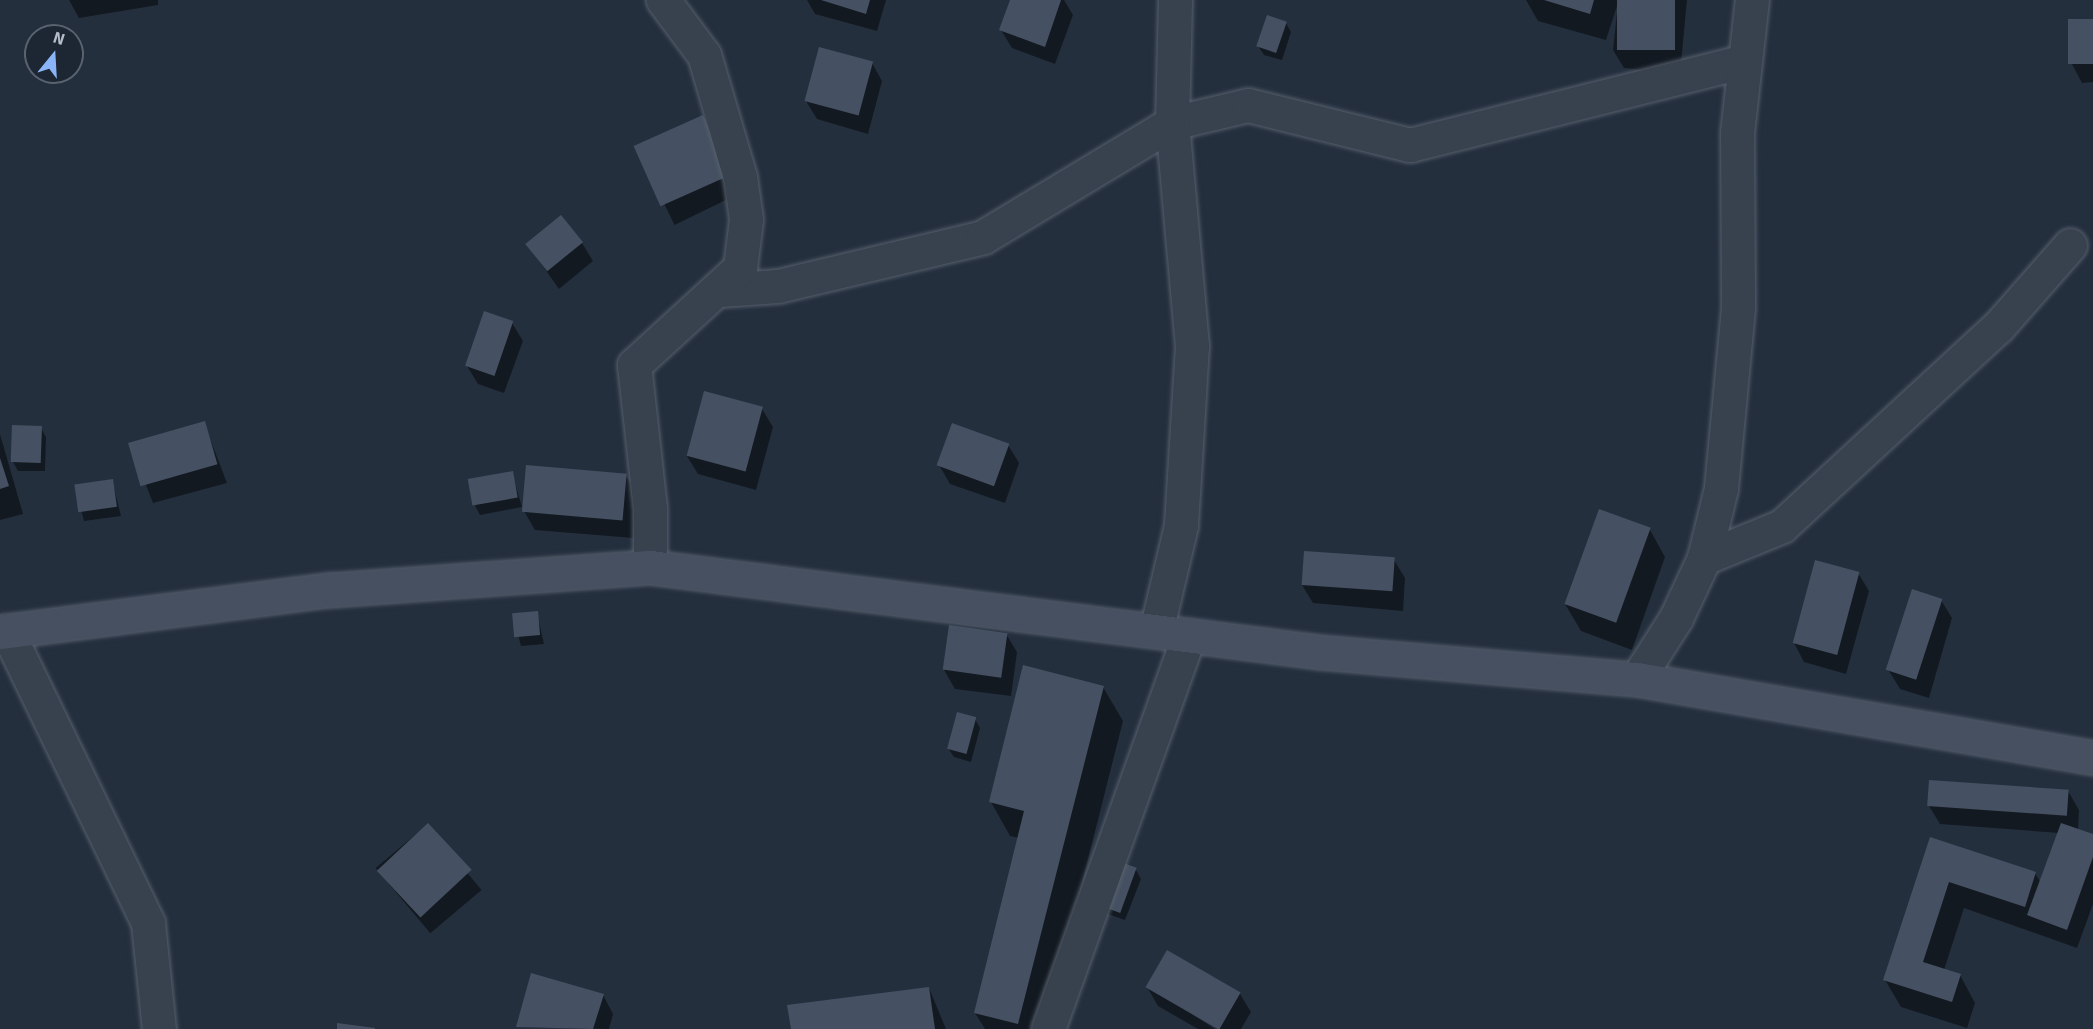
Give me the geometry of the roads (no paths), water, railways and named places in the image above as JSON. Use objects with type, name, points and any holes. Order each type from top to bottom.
[{"type":"main road","points":[[4,632],[328,590],[650,567],[1319,652],[1637,679],[2093,758]]},
{"type":"street","points":[[663,0],[704,55]]},
{"type":"street","points":[[650,567],[650,509],[634,365],[720,290],[740,268],[746,219],[740,177],[687,0]]},
{"type":"street","points":[[1156,631],[1181,525],[1192,346],[1172,123],[1175,0]]},
{"type":"street","points":[[1637,679],[1676,618],[1704,558],[1733,397],[1737,133],[1752,0]]},
{"type":"street","points":[[720,290],[778,286],[983,237],[1172,123],[1248,105],[1410,145],[1744,61]]},
{"type":"street","points":[[1704,558],[1782,526],[1998,327],[2070,245]]},
{"type":"street","points":[[4,632],[148,923],[159,1029]]},
{"type":"street","points":[[1048,1029],[1189,635]]}]
